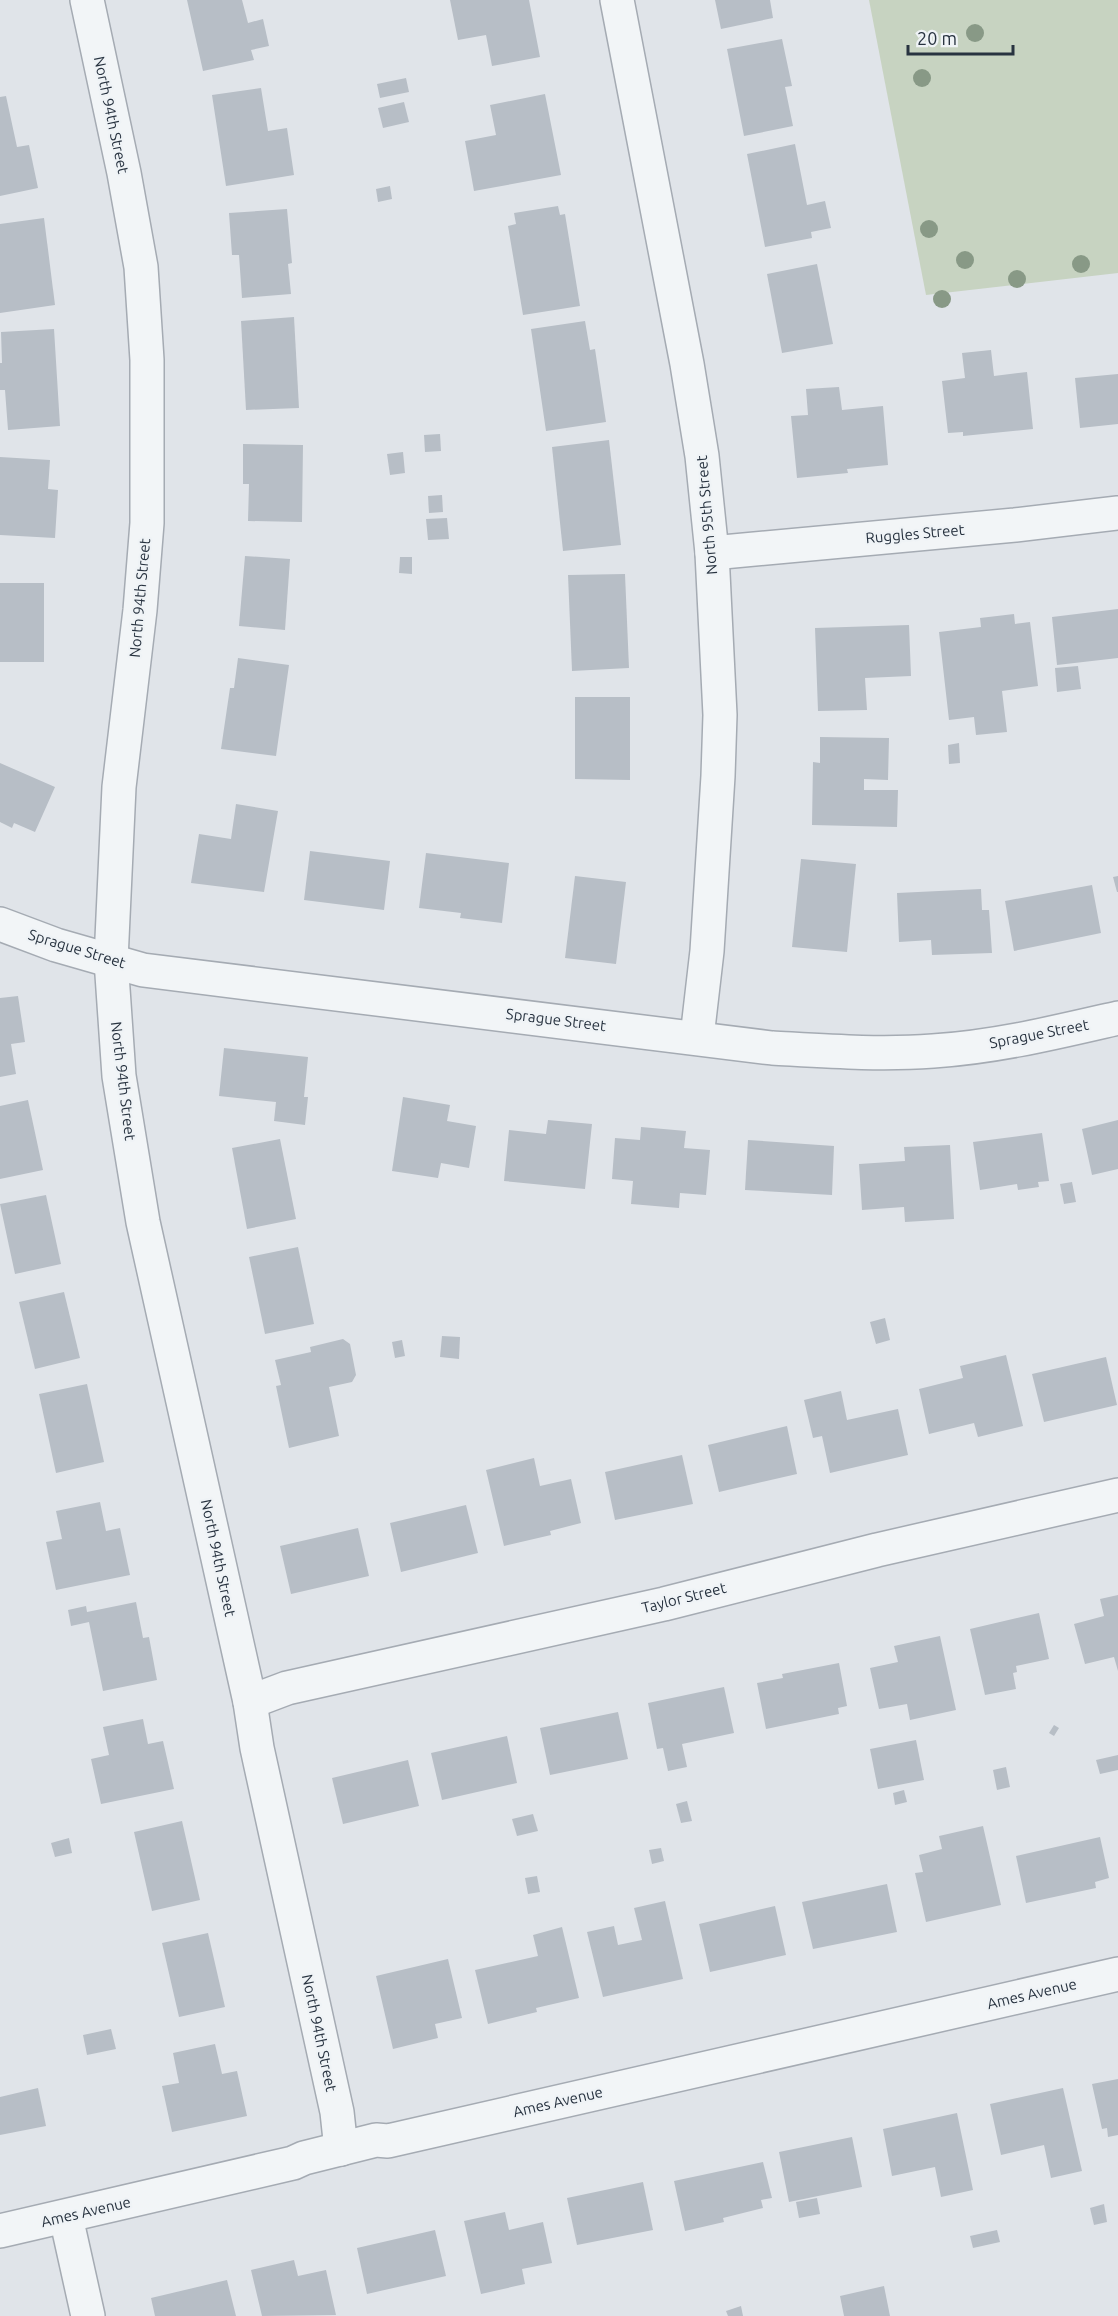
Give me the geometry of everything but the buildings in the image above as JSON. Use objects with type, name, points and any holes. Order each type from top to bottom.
[{"type":"street","name":"North 94th Street","points":[[87,0],[124,173],[141,267],[147,360],[147,523],[140,610],[119,787],[111,960],[120,1076],[143,1222],[250,1702],[257,1748],[337,2112],[341,2149]]},
{"type":"street","name":"North 95th Street","points":[[617,0],[687,364],[702,456],[712,553],[720,715],[706,951],[697,1037]]},
{"type":"street","name":"Ruggles Street","points":[[712,553],[1015,525],[1118,513]]},
{"type":"street","name":"Sprague Street","points":[[0,924],[56,945],[143,970],[784,1049],[868,1053],[934,1051],[1014,1042],[1118,1018]]},
{"type":"street","name":"Taylor Street","points":[[250,1702],[287,1688],[664,1604],[877,1550],[1118,1495]]},
{"type":"street","name":"Ames Avenue","points":[[0,2231],[292,2163],[376,2140],[387,2141],[1118,1974]]},
{"type":"street","points":[[66,2217],[88,2316]]},
{"type":"green space","points":[[869,0],[1118,0],[1118,273],[926,295]]}]
